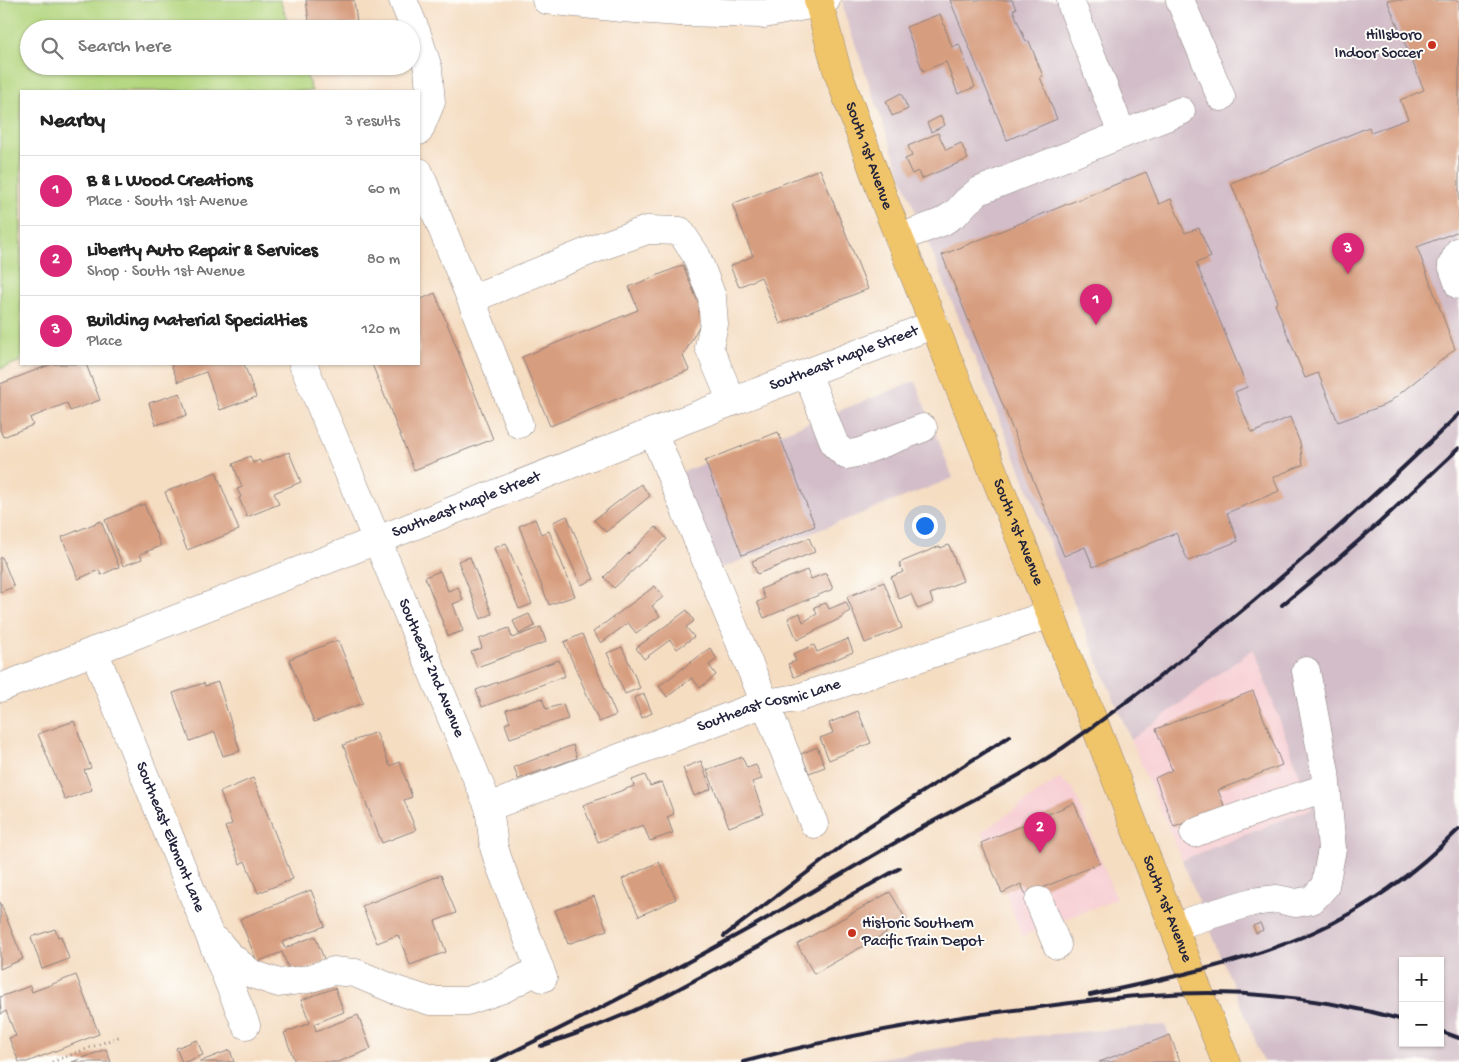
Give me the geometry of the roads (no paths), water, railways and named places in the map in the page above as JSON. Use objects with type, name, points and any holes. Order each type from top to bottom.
[{"type":"main road","name":"South 1st Avenue","points":[[821,1],[837,70],[899,238],[1051,614],[1226,1062]]},
{"type":"street","points":[[403,0],[411,20]]},
{"type":"street","points":[[546,0],[622,4],[679,12],[764,14],[821,1]]},
{"type":"street","points":[[1076,2],[1122,134]]},
{"type":"street","points":[[1189,2],[1221,97]]},
{"type":"street","points":[[420,43],[428,68],[431,102],[420,129]]},
{"type":"street","points":[[899,238],[942,222],[956,213],[978,191],[1181,112]]},
{"type":"street","points":[[420,174],[519,424]]},
{"type":"street","points":[[471,299],[602,246],[647,230],[680,231],[696,255],[712,297],[714,324],[709,347],[732,402]]},
{"type":"street","points":[[1459,251],[1452,265],[1459,285]]},
{"type":"street","name":"Southeast Maple Street","points":[[0,688],[653,432],[935,324]]},
{"type":"street","name":"Southeast 2nd Avenue","points":[[206,928],[229,955],[252,974],[279,983],[308,979],[333,971],[355,974],[430,1001],[467,1001],[503,989],[541,973],[498,860],[494,847],[489,807],[303,365]]},
{"type":"street","points":[[807,373],[835,445],[846,455],[860,452],[923,428]]},
{"type":"street","points":[[653,432],[814,824]]},
{"type":"street","name":"Southeast Cosmic Lane","points":[[489,807],[765,703],[798,698],[1051,614]]},
{"type":"street","name":"Southeast Elkmont Lane","points":[[94,651],[246,1025]]},
{"type":"street","points":[[1174,926],[1252,902],[1277,899],[1296,902],[1312,900],[1324,886],[1332,849],[1325,772],[1306,671]]},
{"type":"street","points":[[1194,833],[1326,788]]},
{"type":"street","points":[[1040,901],[1058,945]]},
{"type":"railway","points":[[492,1062],[621,997],[767,918],[920,828],[1024,772],[1064,747],[1167,670],[1268,589],[1365,503],[1459,414]]},
{"type":"railway","points":[[1282,605],[1379,523],[1459,448]]},
{"type":"railway","points":[[724,936],[863,830],[1010,736]]},
{"type":"railway","points":[[1090,995],[1176,976],[1232,961],[1260,953],[1314,932],[1353,912],[1391,887],[1409,874],[1459,829]]},
{"type":"railway","points":[[541,1046],[592,1028],[665,996],[900,868]]},
{"type":"railway","points":[[743,1062],[816,1044],[928,1022],[1003,1011],[1138,996],[1184,993],[1247,994],[1310,1000],[1399,1019]]},
{"type":"railway","points":[[1444,1032],[1459,1038]]},
{"type":"place","name":"Hillsboro Indoor Soccer","points":[[1432,45]]},
{"type":"place","name":"Building Material Specialties","points":[[1348,274]]},
{"type":"place","name":"B & L Wood Creations","points":[[1096,325]]},
{"type":"place","name":"Liberty Auto Repair & Services","points":[[1040,853]]},
{"type":"place","name":"Historic Southern Pacific Train Depot","points":[[852,933]]}]
